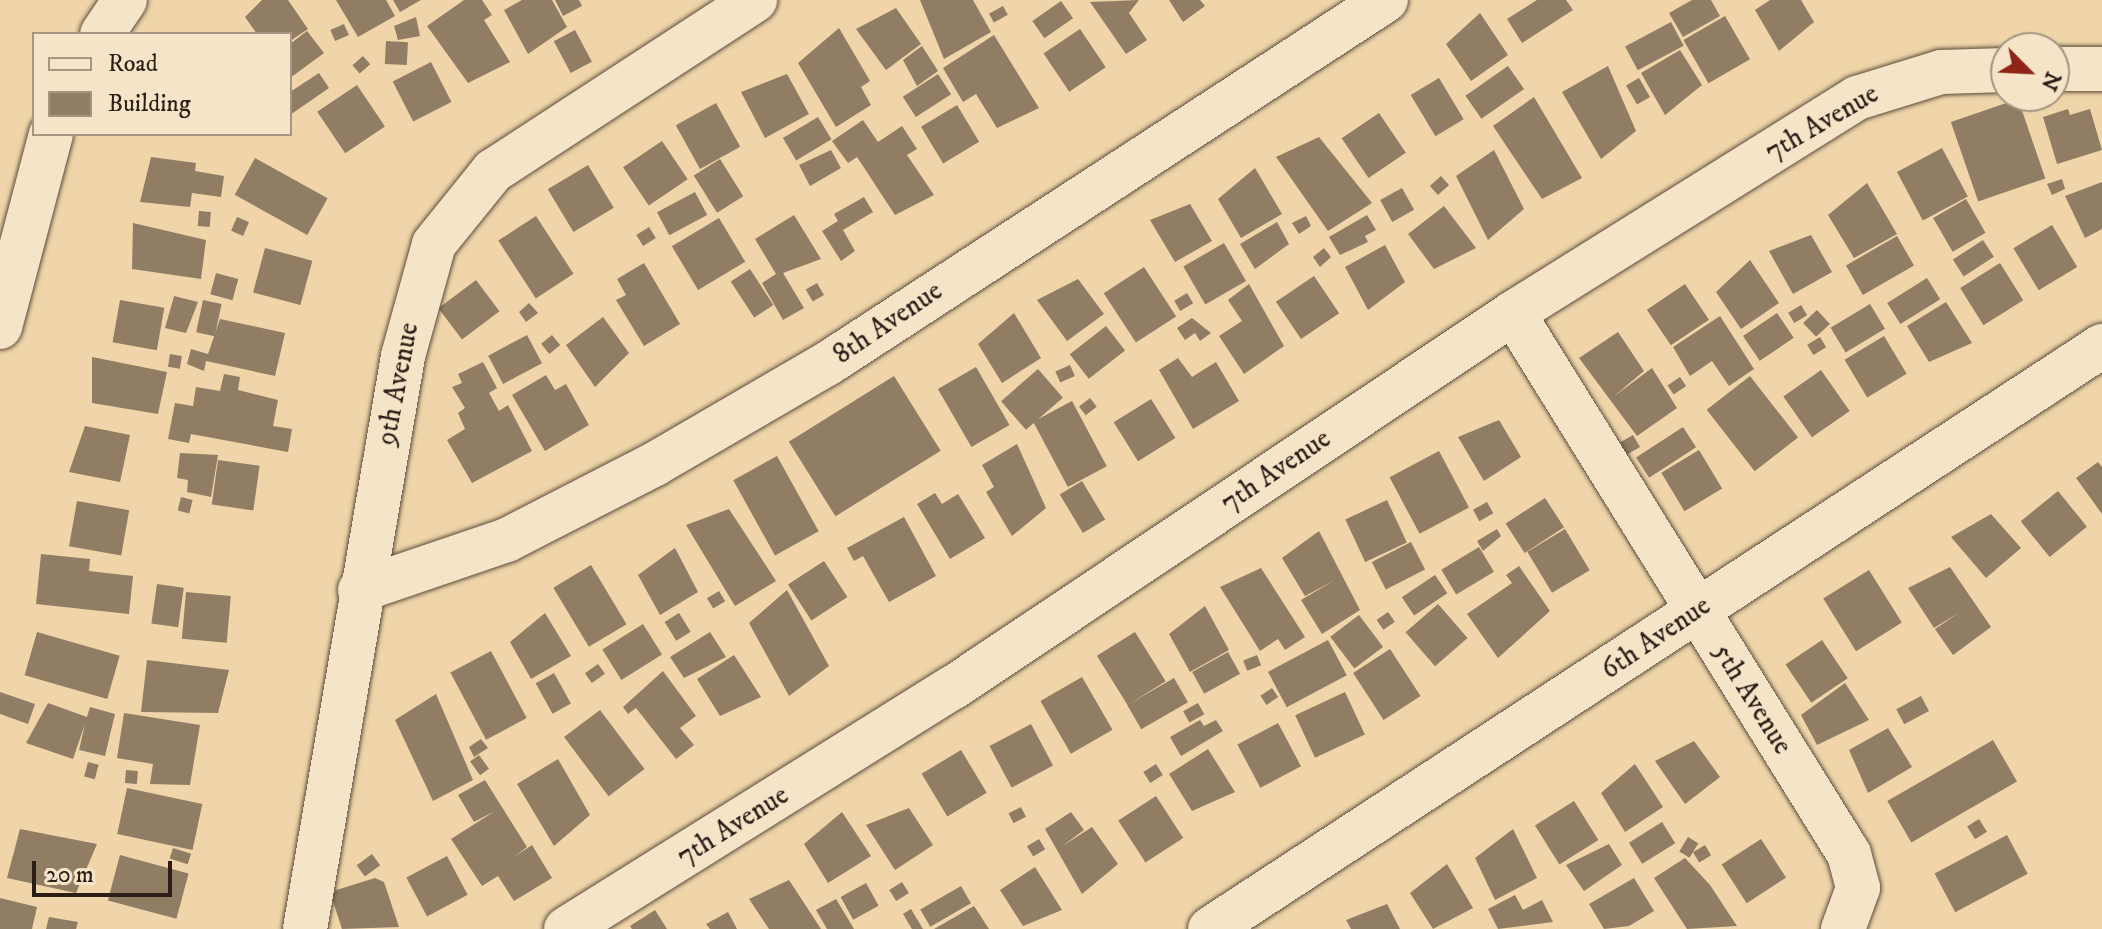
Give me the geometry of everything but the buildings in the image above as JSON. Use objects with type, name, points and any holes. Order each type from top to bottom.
[{"type":"street","points":[[103,32],[125,0]]},
{"type":"street","name":"9th Avenue","points":[[305,929],[360,590],[414,304],[449,217],[493,171],[755,0]]},
{"type":"street","name":"8th Avenue","points":[[360,590],[507,540],[668,456],[827,364],[1386,0]]},
{"type":"street","points":[[2070,69],[2102,69]]},
{"type":"street","name":"7th Avenue","points":[[566,929],[954,687],[1513,313],[1857,98],[1941,72],[1990,70]]},
{"type":"street","points":[[0,327],[8,255],[50,136]]},
{"type":"street","name":"5th Avenue","points":[[1513,313],[1849,854],[1858,888],[1843,929]]},
{"type":"street","name":"6th Avenue","points":[[1210,929],[2102,346]]}]
